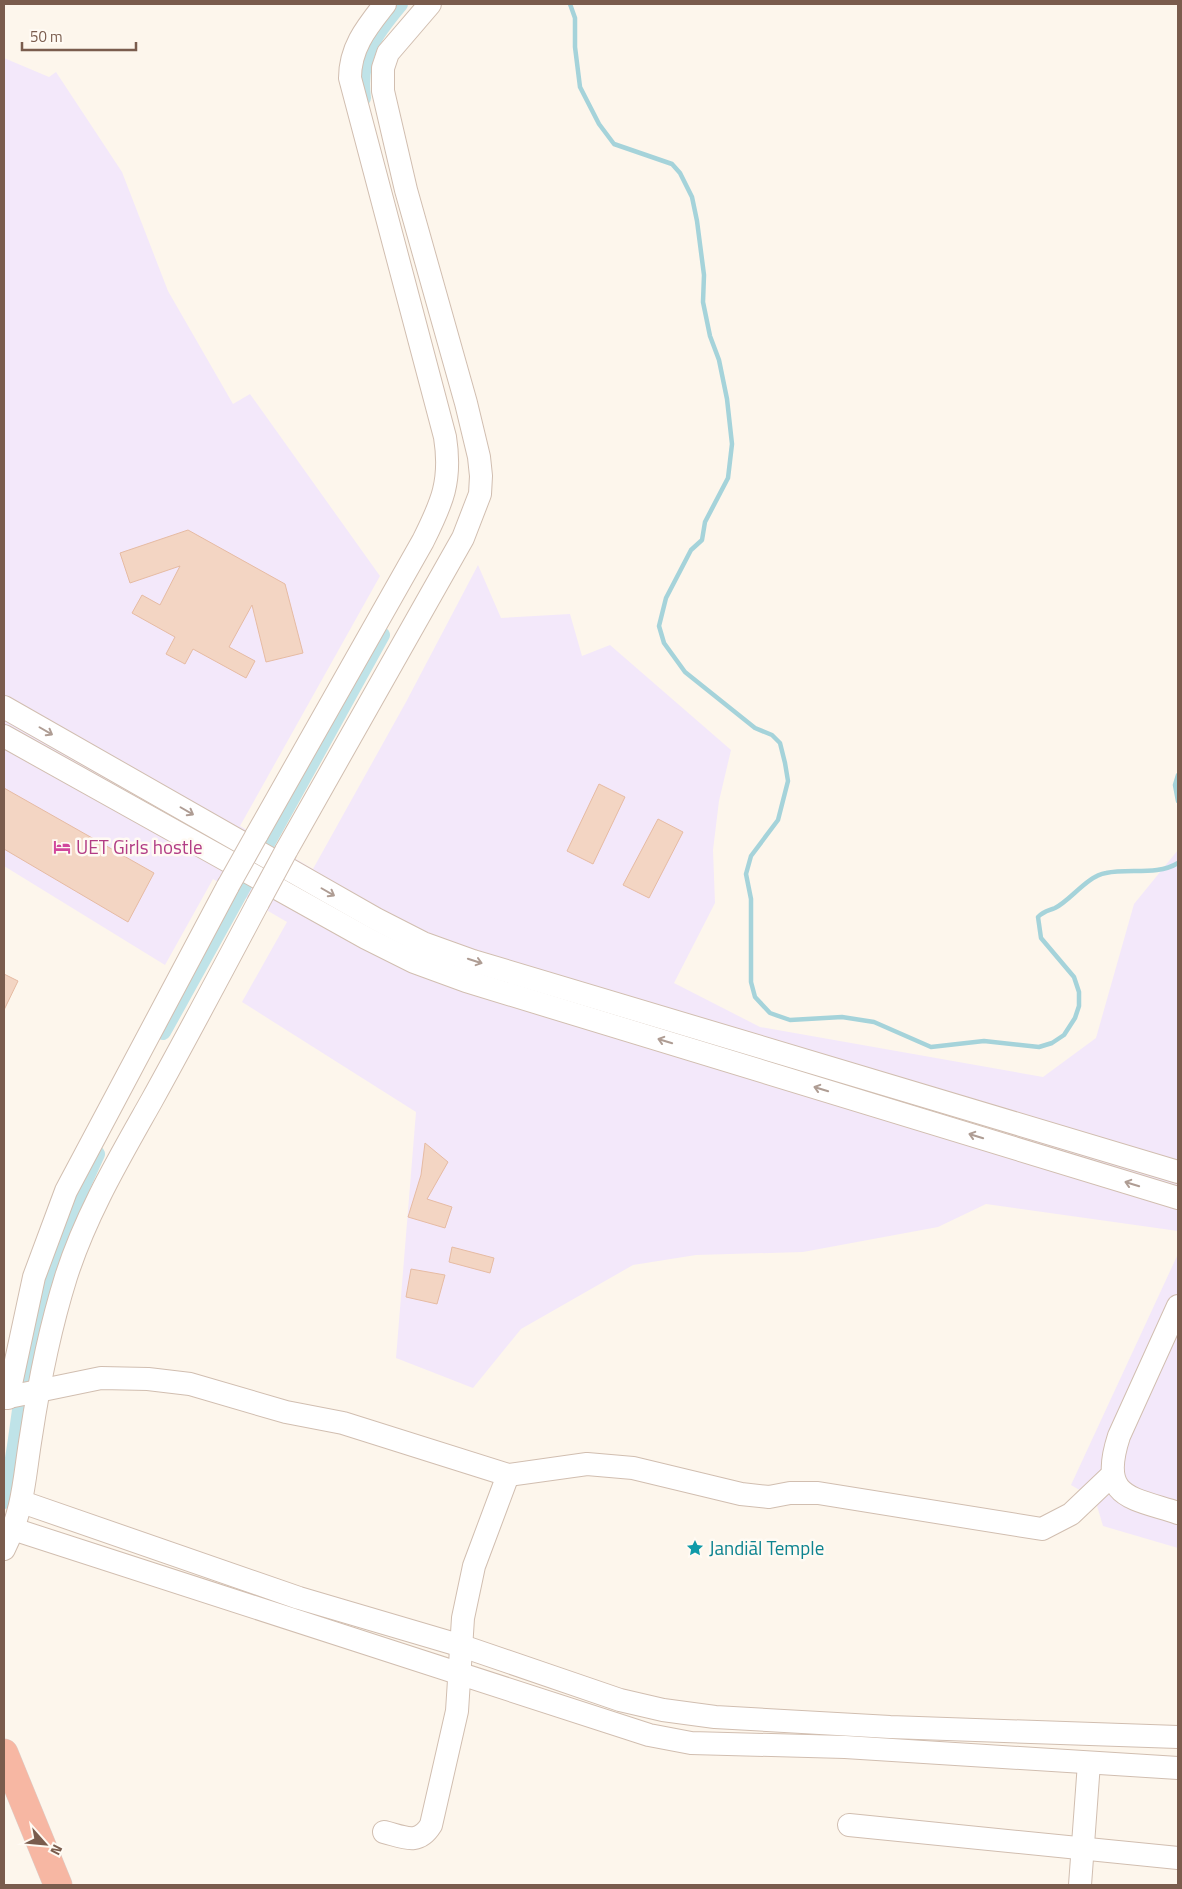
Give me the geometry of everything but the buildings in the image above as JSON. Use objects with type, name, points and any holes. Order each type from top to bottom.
[{"type":"highway","points":[[4,1753],[58,1885]]},
{"type":"street","points":[[385,4],[358,41],[351,61],[350,78],[446,437],[449,466],[442,503],[423,541],[228,886],[66,1192],[34,1277],[20,1395],[22,1502],[8,1539],[361,1643],[461,1659],[663,1710],[715,1717],[880,1726],[1178,1737]]},
{"type":"street","points":[[20,1395],[79,1240],[106,1184],[286,852],[463,538],[480,494],[479,456],[406,190],[383,91],[383,68],[388,53],[430,4]]},
{"type":"street","points":[[4,707],[376,919],[423,943],[473,961],[1178,1172]]},
{"type":"street","points":[[4,736],[366,938],[414,962],[466,981],[1178,1198]]},
{"type":"street","points":[[1132,1158],[1178,1158]]},
{"type":"street","points":[[1178,1306],[1119,1436],[1112,1458],[1112,1475],[1118,1489],[1133,1498],[1178,1514]]},
{"type":"street","points":[[20,1395],[101,1378],[148,1379],[190,1384],[286,1412],[343,1423],[508,1475],[588,1464],[633,1468],[741,1494],[769,1497],[790,1493],[818,1493],[1042,1529],[1071,1514],[1112,1475]]},
{"type":"street","points":[[384,1832],[416,1839],[425,1835],[431,1825],[457,1711],[463,1618],[474,1566],[508,1475]]},
{"type":"street","points":[[22,1502],[299,1598],[461,1659],[596,1719],[649,1735],[690,1743],[845,1747],[1178,1768]]},
{"type":"street","points":[[1080,1885],[1089,1763]]},
{"type":"street","points":[[849,1825],[1178,1858]]},
{"type":"shaded area","points":[[4,58],[49,77],[56,72],[122,172],[168,291],[233,404],[250,394],[380,576],[240,826],[313,869],[406,702],[478,565],[501,618],[570,614],[582,656],[610,645],[731,750],[719,801],[713,850],[715,903],[674,983],[760,1027],[1043,1077],[1096,1038],[1134,904],[1178,850],[1178,1231],[986,1204],[938,1227],[803,1252],[696,1255],[633,1265],[521,1329],[473,1388],[396,1358],[416,1112],[242,1002],[287,922],[213,879],[165,965],[4,866]]},
{"type":"shaded area","points":[[1178,1254],[1178,1548],[1103,1526],[1095,1499],[1071,1485]]},
{"type":"waterway","points":[[363,98],[363,70],[370,47],[400,4]]},
{"type":"waterway","points":[[570,4],[575,18],[575,47],[580,87],[599,124],[614,144],[672,164],[680,173],[692,197],[697,221],[704,275],[703,302],[710,336],[719,360],[727,399],[732,444],[728,478],[705,522],[702,540],[691,550],[666,598],[659,626],[664,643],[685,672],[755,728],[772,735],[780,743],[788,781],[778,820],[751,856],[746,874],[751,899],[751,982],[755,997],[770,1013],[790,1020],[842,1017],[874,1022],[931,1047],[984,1041],[1039,1047],[1052,1043],[1064,1035],[1075,1018],[1079,1006],[1079,992],[1074,977],[1041,938],[1038,917],[1061,904],[1086,883],[1099,875],[1115,872],[1152,871],[1178,863]]},
{"type":"waterway","points":[[163,1032],[382,635]]},
{"type":"waterway","points":[[1178,775],[1175,785],[1178,801]]},
{"type":"waterway","points":[[4,1501],[11,1472],[36,1325],[62,1238],[97,1154]]},
{"type":"place","name":"UET Girls hostle","points":[[62,847]]},
{"type":"place","name":"Jandiāl Temple","points":[[695,1548]]}]
